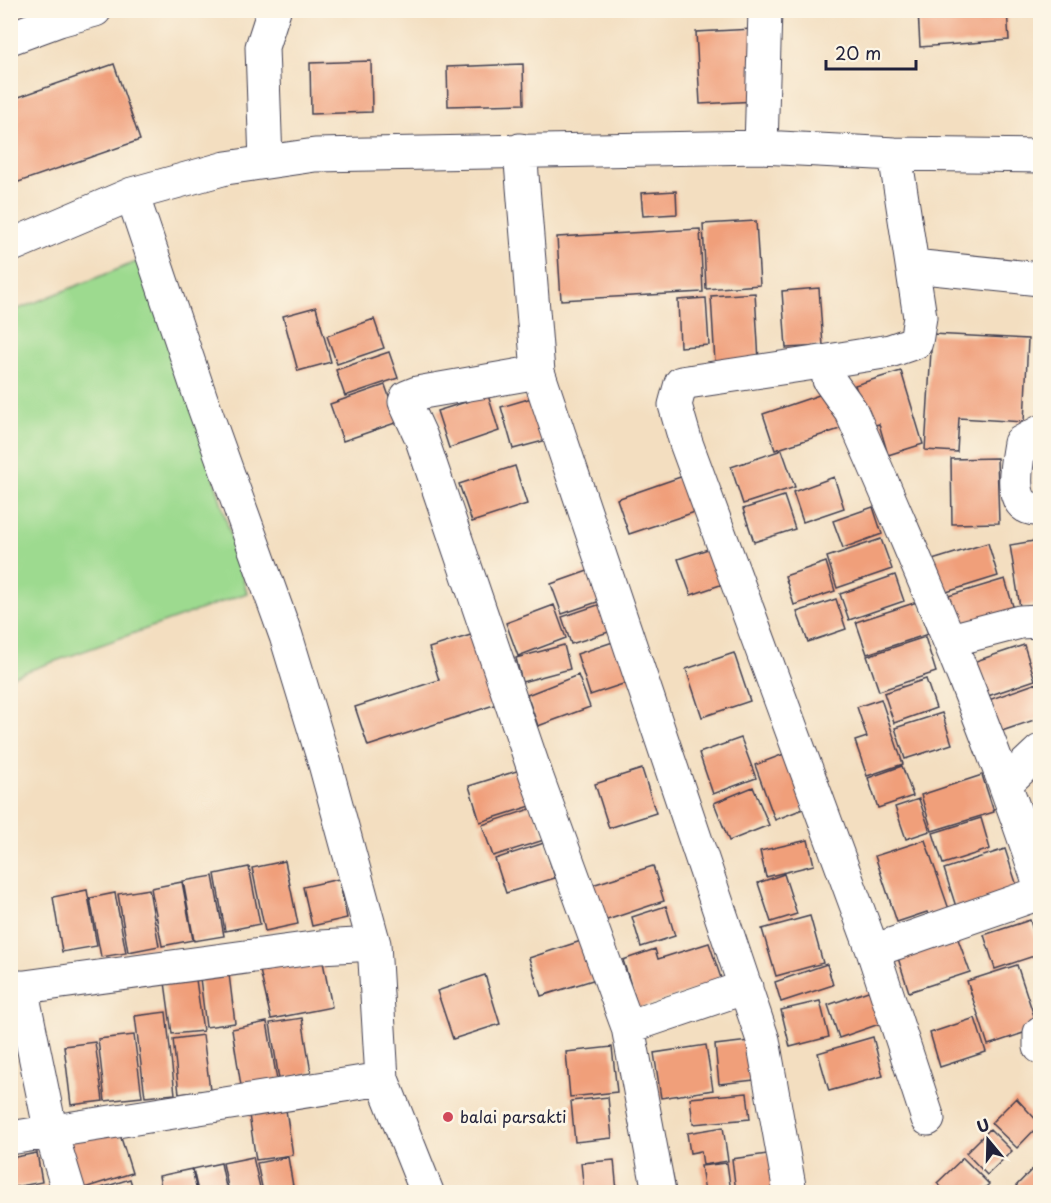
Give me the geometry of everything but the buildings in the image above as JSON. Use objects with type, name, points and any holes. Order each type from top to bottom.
[{"type":"street","points":[[10,38],[58,15],[95,10]]},
{"type":"street","points":[[266,162],[262,47],[274,10]]},
{"type":"street","points":[[761,147],[765,10]]},
{"type":"street","points":[[10,246],[132,194],[226,168],[315,155],[761,147],[895,154],[1041,156]]},
{"type":"street","points":[[520,150],[538,372],[763,1040],[790,1192]]},
{"type":"street","points":[[895,154],[920,317],[916,342],[890,351],[681,383],[675,405],[686,443],[873,951],[928,1119]]},
{"type":"street","points":[[132,194],[201,399],[286,636],[374,944],[382,1079],[427,1192]]},
{"type":"street","points":[[913,266],[1041,279]]},
{"type":"street","points":[[828,361],[829,381],[851,411],[951,640],[1006,782],[1041,885]]},
{"type":"street","points":[[538,372],[417,393],[407,397],[405,402],[421,437],[537,778],[628,1028],[659,1192]]},
{"type":"street","points":[[1041,410],[1041,427]]},
{"type":"street","points":[[1041,432],[1020,443],[1014,483],[1026,505],[1041,509]]},
{"type":"street","points":[[951,640],[1020,622],[1041,621]]},
{"type":"street","points":[[1006,782],[1041,751]]},
{"type":"street","points":[[873,951],[1041,893]]},
{"type":"street","points":[[69,1192],[51,1133],[16,988],[320,947],[374,944]]},
{"type":"street","points":[[628,1028],[746,987]]},
{"type":"street","points":[[1040,1047],[1041,1033]]},
{"type":"street","points":[[10,1138],[382,1079]]},
{"type":"green space","points":[[151,256],[247,593],[11,677],[11,312]]},
{"type":"place","name":"balai parsakti","points":[[448,1117]]}]
